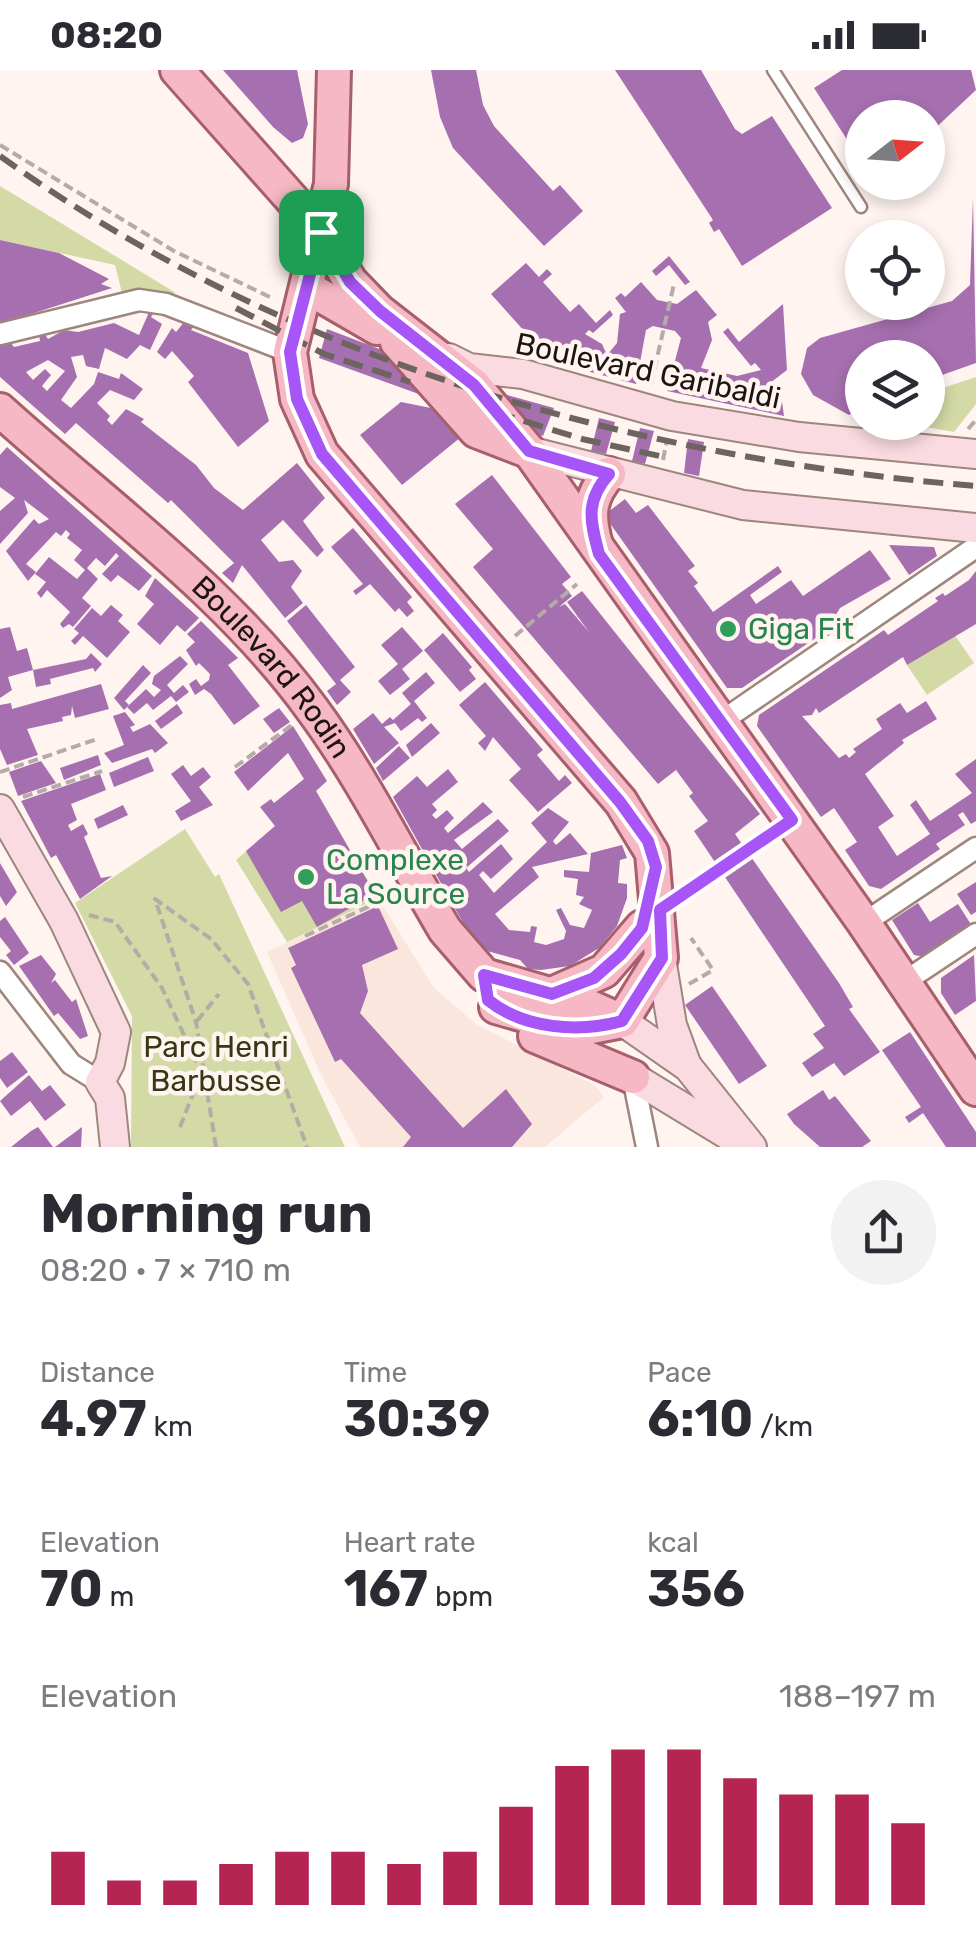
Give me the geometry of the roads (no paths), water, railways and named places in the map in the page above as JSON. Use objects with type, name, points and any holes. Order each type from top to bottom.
[{"type":"main road","points":[[177,70],[321,232],[350,282],[380,311],[474,385],[529,451],[864,922],[976,1090]]},
{"type":"main road","points":[[334,70],[330,184],[290,352],[297,399],[322,454],[620,802],[648,841],[656,867],[651,919],[622,1021],[632,1077]]},
{"type":"main road","points":[[321,232],[340,294],[408,349],[476,431],[609,474],[743,505],[976,528]]},
{"type":"main road","points":[[305,299],[379,329]]},
{"type":"main road","name":"Boulevard Garibaldi","points":[[430,348],[469,368],[523,374],[659,412],[799,437],[976,454]]},
{"type":"main road","name":"Boulevard Rodin","points":[[0,410],[236,622],[313,710],[445,930],[484,975]]},
{"type":"main road","points":[[599,554],[590,508],[595,490],[609,474]]},
{"type":"main road","points":[[9,804],[116,1032],[110,1062],[100,1082],[110,1098],[114,1147]]},
{"type":"main road","points":[[651,919],[662,958],[672,1025],[688,1067],[710,1100],[751,1147]]},
{"type":"main road","points":[[552,994],[604,971],[651,919]]},
{"type":"main road","points":[[496,1007],[576,1030],[622,1021],[662,958]]},
{"type":"main road","points":[[688,1067],[622,1021],[552,994],[484,975],[488,1000],[524,1031],[632,1077],[751,1147]]},
{"type":"main road","points":[[632,1077],[678,1085],[710,1100]]},
{"type":"street","points":[[0,334],[139,300],[166,304],[290,352]]},
{"type":"street","points":[[722,721],[976,548]]},
{"type":"street","points":[[864,922],[976,848]]},
{"type":"street","points":[[904,982],[976,934]]},
{"type":"street","points":[[0,972],[71,1064],[100,1082]]},
{"type":"street","points":[[632,1077],[648,1147]]},
{"type":"lane","points":[[773,70],[861,207]]},
{"type":"railway","points":[[0,156],[109,228],[224,290],[343,343],[466,387],[591,423],[718,451],[847,472],[976,486]]},
{"type":"railway","points":[[236,308],[324,354],[410,382]]},
{"type":"railway","points":[[495,412],[582,439],[664,457]]},
{"type":"place","name":"Giga Fit","points":[[728,629]]},
{"type":"place","name":"Complexe La Source","points":[[306,877]]},
{"type":"park label","name":"Parc Henri Barbusse","points":[[216,1064]]}]
